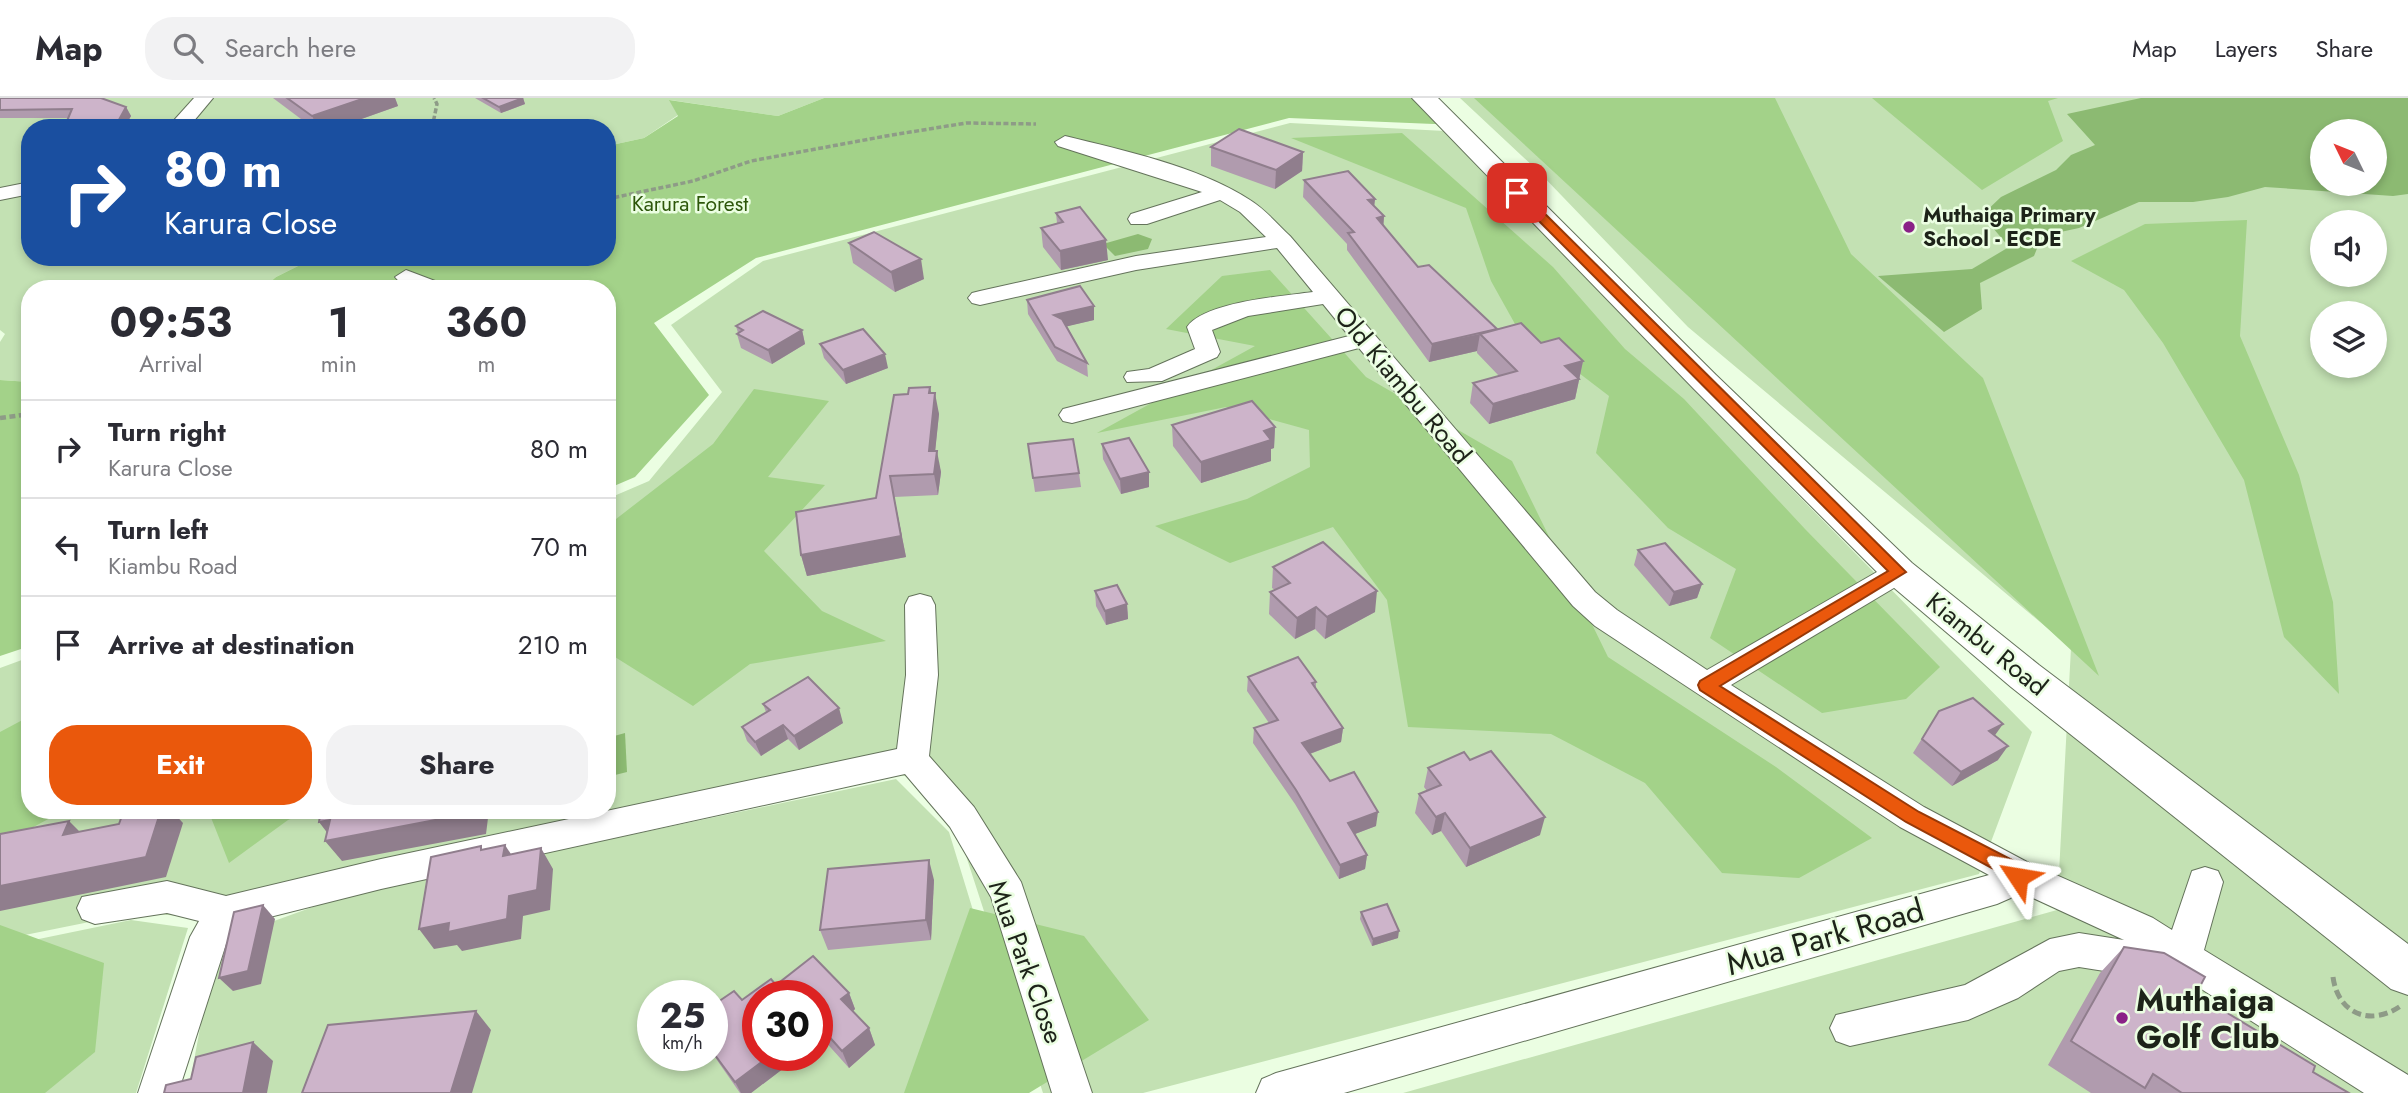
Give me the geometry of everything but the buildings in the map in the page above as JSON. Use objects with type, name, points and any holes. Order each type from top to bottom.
[{"type":"highway","name":"Kiambu Road","points":[[1424,98],[1705,382],[1899,572],[2046,693],[2408,973]]},
{"type":"street","points":[[185,119],[204,98]]},
{"type":"street","name":"Old Kiambu Road","points":[[1065,142],[1220,193],[1252,211],[1282,241],[1584,599],[1606,618],[1706,685]]},
{"type":"street","points":[[0,194],[21,190]]},
{"type":"street","points":[[1139,219],[1220,193]]},
{"type":"street","points":[[980,298],[1136,262],[1282,241]]},
{"type":"street","points":[[406,277],[413,280]]},
{"type":"street","points":[[1136,377],[1153,376],[1209,352],[1203,344],[1199,327],[1214,318],[1253,308],[1329,296]]},
{"type":"street","points":[[1072,415],[1365,339]]},
{"type":"street","points":[[1899,572],[1706,685],[1912,817],[2018,874],[2096,908],[2193,963],[2400,1093]]},
{"type":"street","points":[[95,908],[167,897],[226,912],[381,874],[912,759],[922,675],[920,605]]},
{"type":"street","name":"Mua Park Close","points":[[912,759],[962,817],[1008,893],[1072,1093]]},
{"type":"street","name":"Mua Park Road","points":[[1276,1093],[1997,888],[2014,881],[2018,874]]},
{"type":"street","points":[[2193,963],[2206,882]]},
{"type":"street","points":[[158,1093],[209,937],[226,912]]},
{"type":"street","points":[[1850,1028],[1968,1002],[2004,986],[2050,956],[2079,950],[2193,963]]},
{"type":"path","points":[[434,98],[437,104],[434,119]]},
{"type":"path","points":[[616,197],[693,181],[751,161],[886,136],[986,121],[1036,124]]},
{"type":"path","points":[[0,418],[21,415]]},
{"type":"path","points":[[2333,977],[2333,989],[2339,1001],[2365,1018],[2392,1015],[2408,999]]},
{"type":"shaded area","points":[[0,98],[824,98],[778,116],[670,100],[678,115],[644,138],[616,144],[616,119],[21,119],[21,266],[298,266],[272,280],[21,280],[21,381],[0,380],[0,342],[5,334],[0,330]]},
{"type":"shaded area","points":[[1460,98],[2408,98],[2408,1093],[1403,1093],[2057,910],[2071,648],[1688,327],[1537,170]]},
{"type":"shaded area","points":[[2141,98],[2408,98],[2408,194],[2387,196],[2387,119],[2310,119],[2310,190],[2265,187],[2228,197],[2193,202],[2139,202],[2079,228],[2042,236],[2034,256],[1980,283],[1982,309],[1944,332],[1878,276],[1972,269],[2009,247],[1982,215],[2001,197],[2056,170],[2071,155],[2095,145],[2067,114]]},
{"type":"shaded area","points":[[1290,123],[1445,131],[1689,385],[2032,732],[1979,874],[1143,1093],[1043,1093],[957,828],[909,777],[892,773],[208,919],[139,912],[0,940],[0,668],[21,660],[21,819],[616,819],[616,495],[649,481],[722,392],[671,325],[763,261]]},
{"type":"shaded area","points":[[1138,234],[1152,239],[1148,249],[1115,256],[1103,244]]},
{"type":"shaded area","points":[[625,733],[627,772],[616,775],[616,736]]},
{"type":"shaded area","points":[[896,779],[949,832],[1029,1093],[188,1093],[216,942],[346,895]]},
{"type":"shaded area","points":[[131,920],[188,928],[136,1093],[0,1093],[0,947]]},
{"type":"green space","name":"Karura Forest","points":[[824,98],[1429,98],[1458,125],[1289,118],[756,258],[654,323],[709,395],[635,477],[616,485],[616,280],[272,280],[298,266],[616,266],[616,144],[644,138],[678,116],[669,100],[778,116]]},
{"type":"green space","points":[[1474,98],[1775,98],[1851,254],[1983,378],[2099,676]]},
{"type":"green space","points":[[1872,98],[2058,98],[2048,101],[2063,141],[1982,190]]},
{"type":"green space","points":[[1402,133],[1553,267],[1625,349],[1684,399],[1805,529],[1940,667],[1906,699],[1822,713],[1710,638],[1736,569],[1668,528],[1596,453],[1609,396],[1515,324],[1491,281],[1466,208],[1291,138]]},
{"type":"green space","points":[[2247,220],[2240,336],[2299,475],[2333,602],[2339,694],[2284,637],[2244,480],[2163,343],[2124,290],[2071,261],[2145,224]]},
{"type":"green space","points":[[1270,270],[1366,377],[1512,461],[1608,657],[1776,767],[1872,838],[1799,878],[1722,873],[1645,783],[1551,734],[1408,727],[1387,600],[1333,527],[1230,563],[1155,526],[1247,499],[1310,467],[1309,430],[1226,407],[1097,433],[1255,346],[1166,329],[1222,276]]},
{"type":"green space","points":[[0,380],[21,381],[21,649],[0,656]]},
{"type":"green space","points":[[754,389],[829,401],[768,477],[825,485],[764,551],[822,611],[886,641],[750,664],[693,706],[616,658],[616,519],[713,444]]},
{"type":"green space","points":[[21,721],[21,819],[48,819],[0,845],[0,732]]},
{"type":"green space","points":[[212,819],[290,819],[288,820],[229,863]]},
{"type":"green space","points":[[970,908],[1084,936],[1149,1020],[1029,1093],[904,1093]]},
{"type":"green space","points":[[0,925],[104,963],[95,1052],[45,1093],[0,1093]]},
{"type":"place","name":"Muthaiga Primary School - ECDE","points":[[1909,227]]},
{"type":"place","name":"Muthaiga Golf Club","points":[[2122,1018]]},
{"type":"route","points":[[1517,193],[1899,572],[1706,685],[1912,817],[2017,872],[2018,877]]}]
